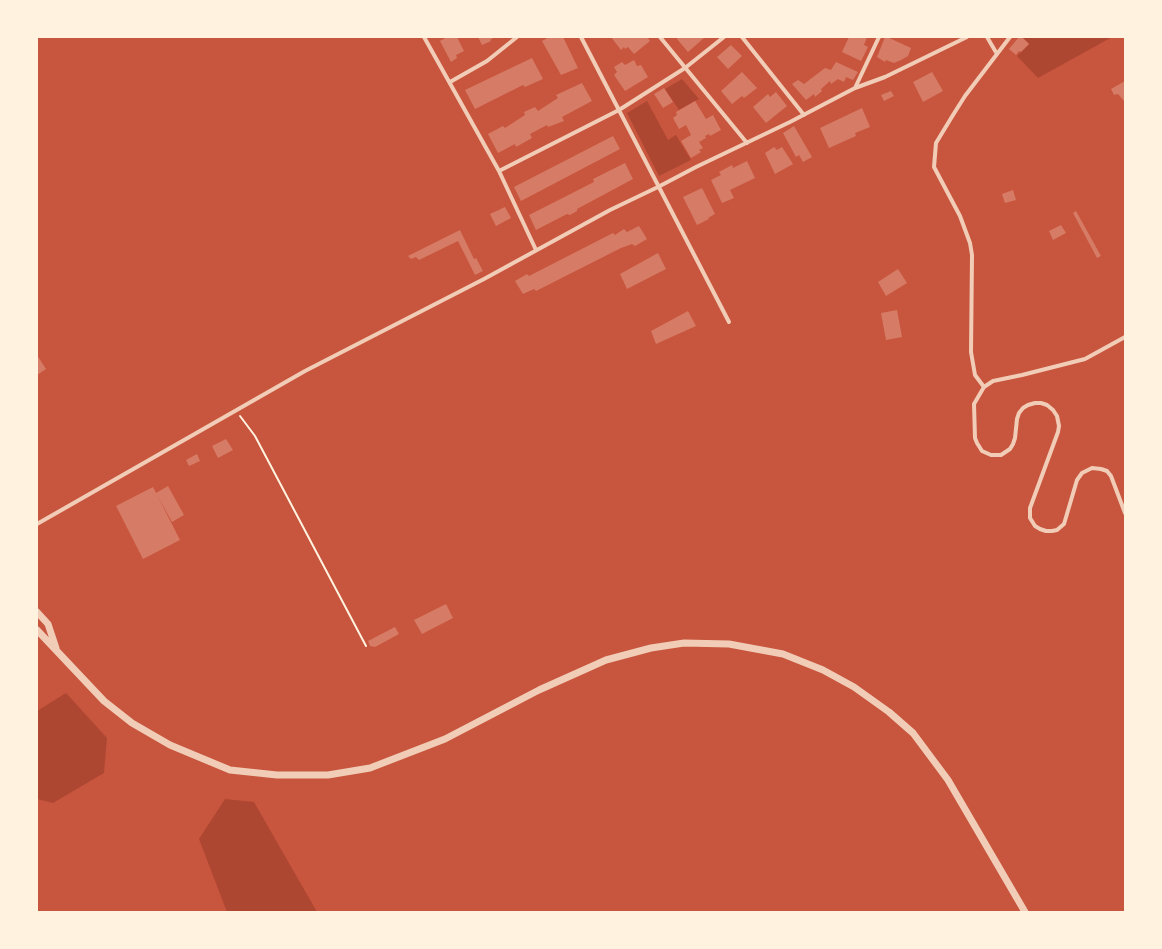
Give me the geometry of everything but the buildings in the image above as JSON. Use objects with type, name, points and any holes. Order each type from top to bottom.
[{"type":"street","points":[[424,37],[499,171],[536,250]]},
{"type":"street","points":[[450,82],[487,61],[517,37]]},
{"type":"street","points":[[581,37],[729,322]]},
{"type":"street","points":[[660,37],[747,143]]},
{"type":"street","points":[[499,171],[619,110],[685,68],[724,37]]},
{"type":"street","points":[[742,37],[804,115]]},
{"type":"street","points":[[855,88],[879,37]]},
{"type":"street","points":[[37,524],[305,371],[484,279],[610,210],[804,115],[855,88],[885,77],[967,37]]},
{"type":"street","points":[[987,37],[998,54]]},
{"type":"street","points":[[984,387],[975,375],[971,352],[971,249],[960,216],[934,167],[936,144],[957,108],[1010,37]]},
{"type":"street","points":[[1125,337],[1085,359],[993,381],[984,387],[974,404],[975,438],[979,448],[991,456],[1001,455],[1010,449],[1013,444],[1016,419],[1019,413],[1028,404],[1041,403],[1048,405],[1058,416],[1058,432],[1030,508],[1030,518],[1035,526],[1046,531],[1052,531],[1057,530],[1064,524],[1077,480],[1082,472],[1092,468],[1101,468],[1107,471],[1111,476],[1125,513]]},
{"type":"street","points":[[37,612],[48,624],[58,652]]},
{"type":"street","points":[[37,630],[104,701],[132,723],[170,746],[230,770],[276,775],[328,775],[370,768],[445,738],[539,690],[606,660],[651,648],[684,643],[729,644],[783,654],[823,670],[854,688],[889,712],[913,733],[948,780],[1025,912]]},
{"type":"path","points":[[236,410],[255,436],[366,646]]},
{"type":"shaded area","points":[[1022,37],[1112,37],[1038,78],[1017,56],[1029,44]]},
{"type":"shaded area","points":[[682,79],[699,99],[679,110],[665,89]]},
{"type":"shaded area","points":[[647,101],[668,140],[676,135],[691,160],[659,176],[627,113]]},
{"type":"shaded area","points":[[66,693],[107,738],[104,773],[53,803],[37,799],[37,711]]},
{"type":"shaded area","points":[[225,799],[254,802],[317,912],[227,912],[199,839]]}]
